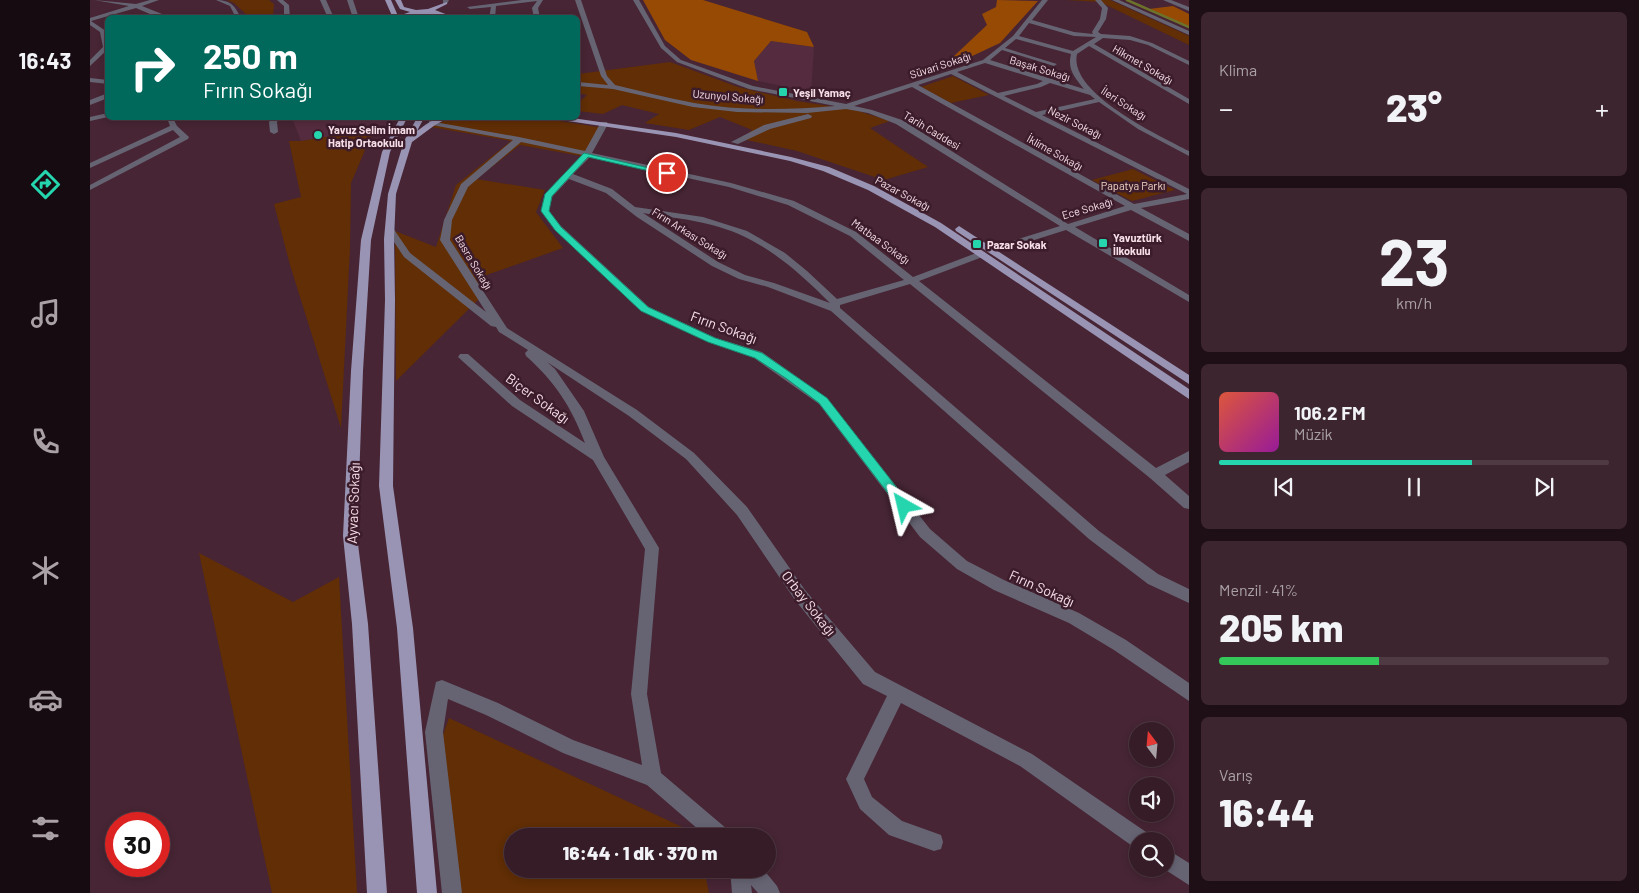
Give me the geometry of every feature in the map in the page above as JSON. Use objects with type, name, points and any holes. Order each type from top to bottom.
[{"type":"main road","points":[[388,0],[396,15]]},
{"type":"main road","points":[[398,0],[404,9],[416,12]]},
{"type":"main road","points":[[429,11],[446,1]]},
{"type":"main road","points":[[444,15],[446,1]]},
{"type":"main road","points":[[406,15],[429,11],[441,15]]},
{"type":"main road","name":"Pazar Sokağı","points":[[580,116],[735,142],[810,158],[850,171],[912,200],[993,250],[1189,380]]},
{"type":"main road","name":"Ayvacı Sokağı","points":[[377,893],[360,624],[350,536],[357,371],[366,240],[386,152],[402,120]]},
{"type":"main road","points":[[419,120],[408,141],[392,194],[386,486],[405,628],[427,893]]},
{"type":"main road","points":[[408,141],[432,123],[439,120]]},
{"type":"main road","name":"Pazar Sokağı","points":[[575,120],[676,135],[810,164],[870,188],[904,205],[982,254],[1189,395]]},
{"type":"street","points":[[97,0],[138,6],[160,15]]},
{"type":"street","points":[[111,15],[156,0]]},
{"type":"street","points":[[219,0],[232,5],[238,15]]},
{"type":"street","points":[[280,0],[287,6],[287,15]]},
{"type":"street","points":[[323,0],[330,15]]},
{"type":"street","points":[[350,0],[355,15]]},
{"type":"street","points":[[470,8],[535,0]]},
{"type":"street","points":[[536,15],[535,8],[540,0]]},
{"type":"street","points":[[578,0],[604,76],[613,87]]},
{"type":"street","name":"Tarih Caddesi","points":[[636,0],[663,47],[679,61],[751,88],[870,111],[899,122],[1066,226],[1189,298]]},
{"type":"street","name":"Süvari Sokağı","points":[[847,106],[985,60],[1015,38],[1045,0]]},
{"type":"street","points":[[1098,0],[1105,8],[1103,19],[1095,32],[1101,37]]},
{"type":"street","points":[[1115,0],[1189,33]]},
{"type":"street","points":[[1166,0],[1187,7]]},
{"type":"street","points":[[492,15],[494,5]]},
{"type":"street","points":[[90,22],[105,17]]},
{"type":"street","points":[[90,22],[103,31],[105,42]]},
{"type":"street","points":[[1028,22],[1074,34],[1130,38],[1150,44],[1189,63]]},
{"type":"street","points":[[1015,38],[1074,53],[1101,37]]},
{"type":"street","name":"Hikmet Sokağı","points":[[1088,43],[1189,102]]},
{"type":"street","points":[[90,64],[105,48]]},
{"type":"street","points":[[1000,48],[1054,64]]},
{"type":"street","name":"İleri Sokağı","points":[[1074,53],[1072,63],[1076,73],[1090,93],[1124,118],[1189,154]]},
{"type":"street","name":"Başak Sokağı","points":[[985,60],[1090,93]]},
{"type":"street","name":"Nezir Sokağı","points":[[952,72],[1189,194]]},
{"type":"street","points":[[90,80],[105,82]]},
{"type":"street","points":[[997,95],[1039,86],[1048,81]]},
{"type":"street","name":"Uzunyol Sokağı","points":[[580,84],[613,87],[702,106],[737,110],[822,110],[847,106]]},
{"type":"street","name":"İklime Sokağı","points":[[911,84],[1131,208],[1189,238]]},
{"type":"street","points":[[90,103],[105,96]]},
{"type":"street","points":[[1034,114],[1100,100]]},
{"type":"street","points":[[735,142],[767,127],[820,114],[822,110]]},
{"type":"street","points":[[90,119],[105,116]]},
{"type":"street","points":[[90,188],[185,137],[174,127],[171,120]]},
{"type":"street","points":[[274,120],[274,132]]},
{"type":"street","name":"Matbaa Sokağı","points":[[432,123],[518,139],[731,185],[791,203],[854,234],[1156,474],[1189,504]]},
{"type":"street","name":"Fırın Sokağı","points":[[604,124],[587,155],[548,196],[545,211],[558,228],[645,309],[712,340],[758,355],[791,376],[823,401],[925,533],[962,565],[999,585],[1074,618],[1120,645],[1189,692]]},
{"type":"street","points":[[90,166],[174,127]]},
{"type":"street","name":"Basra Sokağı","points":[[503,330],[445,240],[448,220],[464,186],[518,139]]},
{"type":"street","name":"Fırın Arkası Sokağı","points":[[567,175],[609,191],[715,264],[742,277],[835,306]]},
{"type":"street","name":"Ece Sokağı","points":[[993,250],[1066,226],[1189,194]]},
{"type":"street","points":[[632,208],[696,218],[744,233],[780,255],[810,278],[835,306],[1094,535],[1153,579],[1189,596]]},
{"type":"street","points":[[390,230],[408,255],[503,330],[551,372],[580,414],[598,458],[652,548],[639,694],[653,778]]},
{"type":"street","points":[[835,306],[982,254]]},
{"type":"street","name":"Orbay Sokağı","points":[[503,330],[625,408],[690,456],[742,511],[800,595],[869,678],[1026,760],[1129,832]]},
{"type":"street","name":"Biçer Sokağı","points":[[464,357],[516,403],[598,458]]},
{"type":"street","points":[[1156,474],[1189,456]]},
{"type":"street","points":[[452,893],[434,732],[442,688],[492,709],[569,747],[653,778],[711,828]]},
{"type":"street","points":[[897,693],[855,779],[866,803],[896,828],[934,842]]},
{"type":"street","points":[[1174,864],[1189,874]]},
{"type":"street","points":[[741,878],[742,893]]},
{"type":"street","points":[[758,878],[770,893]]},
{"type":"shaded area","points":[[643,0],[703,0],[807,32],[814,47],[771,41],[754,61],[758,81],[691,60],[665,40]]},
{"type":"shaded area","points":[[997,0],[1038,1],[1000,43],[936,73],[987,25],[982,14],[996,7]]},
{"type":"shaded area","points":[[1173,6],[1189,14],[1189,28],[1149,9]]},
{"type":"shaded area","points":[[771,41],[814,47],[811,92],[758,81],[754,61]]},
{"type":"shaded area","name":"Yavuz Selim İmam Hatip Ortaokulu","points":[[293,120],[391,120],[386,127],[301,141]]},
{"type":"green space","points":[[227,0],[269,0],[274,4],[273,15],[247,15],[234,3]]},
{"type":"green space","points":[[1066,0],[1110,0],[1189,36],[1189,45],[1100,2]]},
{"type":"green space","points":[[670,62],[738,87],[797,101],[855,110],[890,121],[870,128],[928,167],[884,180],[797,151],[742,139],[752,130],[720,117],[689,130],[645,123],[659,114],[622,105],[603,114],[580,111],[580,101],[587,95],[580,93],[580,74]]},
{"type":"green space","points":[[953,76],[989,95],[951,103],[921,87]]},
{"type":"green space","points":[[446,120],[553,120],[604,128],[581,156],[520,145],[476,179],[545,190],[536,212],[563,248],[478,278],[480,298],[396,381],[395,231],[436,247],[456,185],[511,141],[431,127]]},
{"type":"green space","points":[[374,129],[351,183],[350,248],[341,428],[290,265],[274,204],[301,197],[289,141],[301,141]]},
{"type":"green space","name":"Papatya Parkı","points":[[1133,169],[1175,190],[1132,201],[1092,180]]},
{"type":"green space","points":[[199,553],[293,602],[339,577],[357,893],[272,893]]},
{"type":"green space","points":[[449,718],[684,828],[504,828],[504,878],[706,878],[709,893],[459,893],[438,749]]},
{"type":"waterway","points":[[1127,0],[1189,27]]},
{"type":"place","name":"Yeşil Yamaç","points":[[783,92]]},
{"type":"place","name":"Yavuz Selim İmam Hatip Ortaokulu","points":[[318,135]]},
{"type":"place","name":"Yavuztürk İlkokulu","points":[[1103,243]]},
{"type":"place","name":"Pazar Sokak","points":[[977,244]]},
{"type":"route","points":[[667,173],[587,155],[548,196],[545,211],[558,228],[645,309],[712,340],[758,355],[791,376],[823,401],[904,506]]}]
